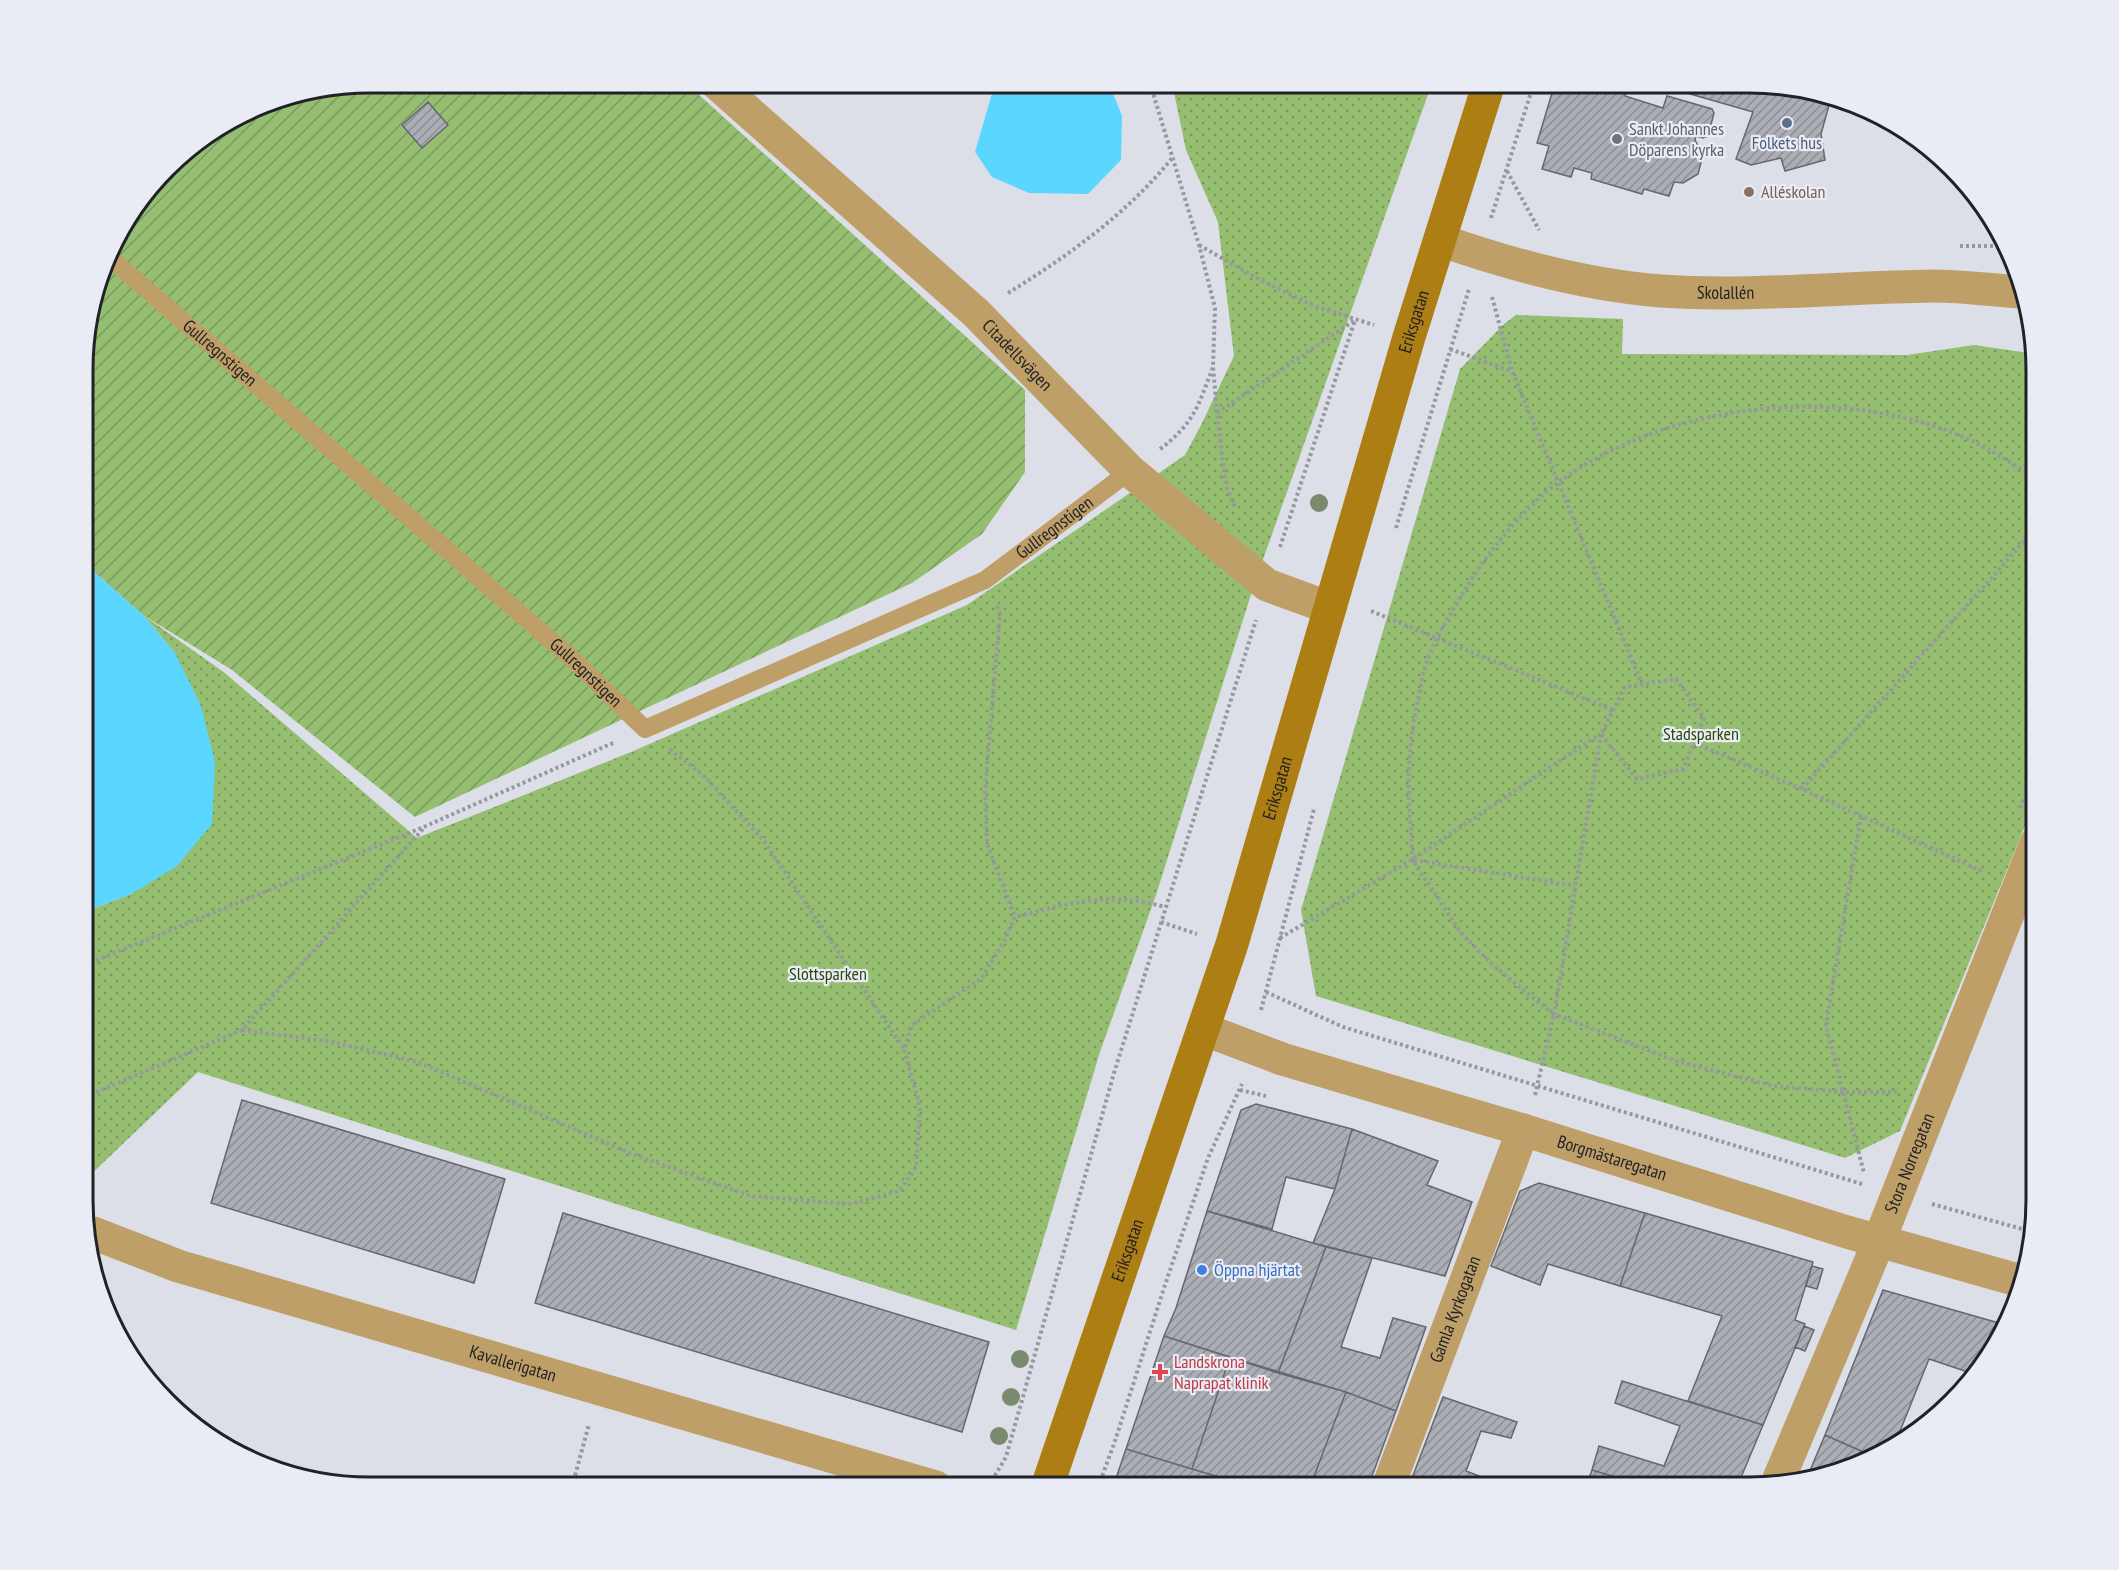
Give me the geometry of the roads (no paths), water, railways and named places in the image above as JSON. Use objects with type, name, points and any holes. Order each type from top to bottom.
[{"type":"street","name":"Citadellsvägen","points":[[727,93],[976,313],[1130,471],[1267,585],[1330,609]]},
{"type":"street","name":"Eriksgatan","points":[[1050,1477],[1232,945],[1409,337],[1486,93]]},
{"type":"street","name":"Skolallén","points":[[1440,240],[1565,278],[1660,291],[1784,293],[1936,286],[2015,292]]},
{"type":"street","name":"Stora Norregatan","points":[[1780,1475],[1879,1241],[2026,868]]},
{"type":"street","name":"Borgmästaregatan","points":[[1203,1029],[1282,1059],[1523,1130],[1879,1241],[2014,1279]]},
{"type":"street","name":"Gamla Kyrkogatan","points":[[1392,1477],[1523,1130]]},
{"type":"street","name":"Kavallerigatan","points":[[95,1234],[177,1266],[902,1477]]},
{"type":"lane","name":"Gullregnstigen","points":[[115,262],[569,656],[645,729],[985,580],[1130,471]]},
{"type":"water","points":[[992,93],[1113,93],[1122,116],[1121,160],[1088,194],[1029,193],[992,177],[975,152]]},
{"type":"water","points":[[93,571],[143,615],[175,653],[201,706],[215,762],[212,824],[177,866],[133,893],[93,909]]},
{"type":"place","name":"Folkets hus","points":[[1787,123]]},
{"type":"place","name":"Sankt Johannes Döparens kyrka","points":[[1617,139]]},
{"type":"place","name":"Alléskolan","points":[[1749,192]]},
{"type":"place","name":"Öppna hjärtat","points":[[1202,1270]]},
{"type":"place","name":"Landskrona Naprapat klinik","points":[[1160,1372]]},
{"type":"park label","name":"Stadsparken","points":[[1701,734]]},
{"type":"park label","name":"Slottsparken","points":[[828,974]]}]
